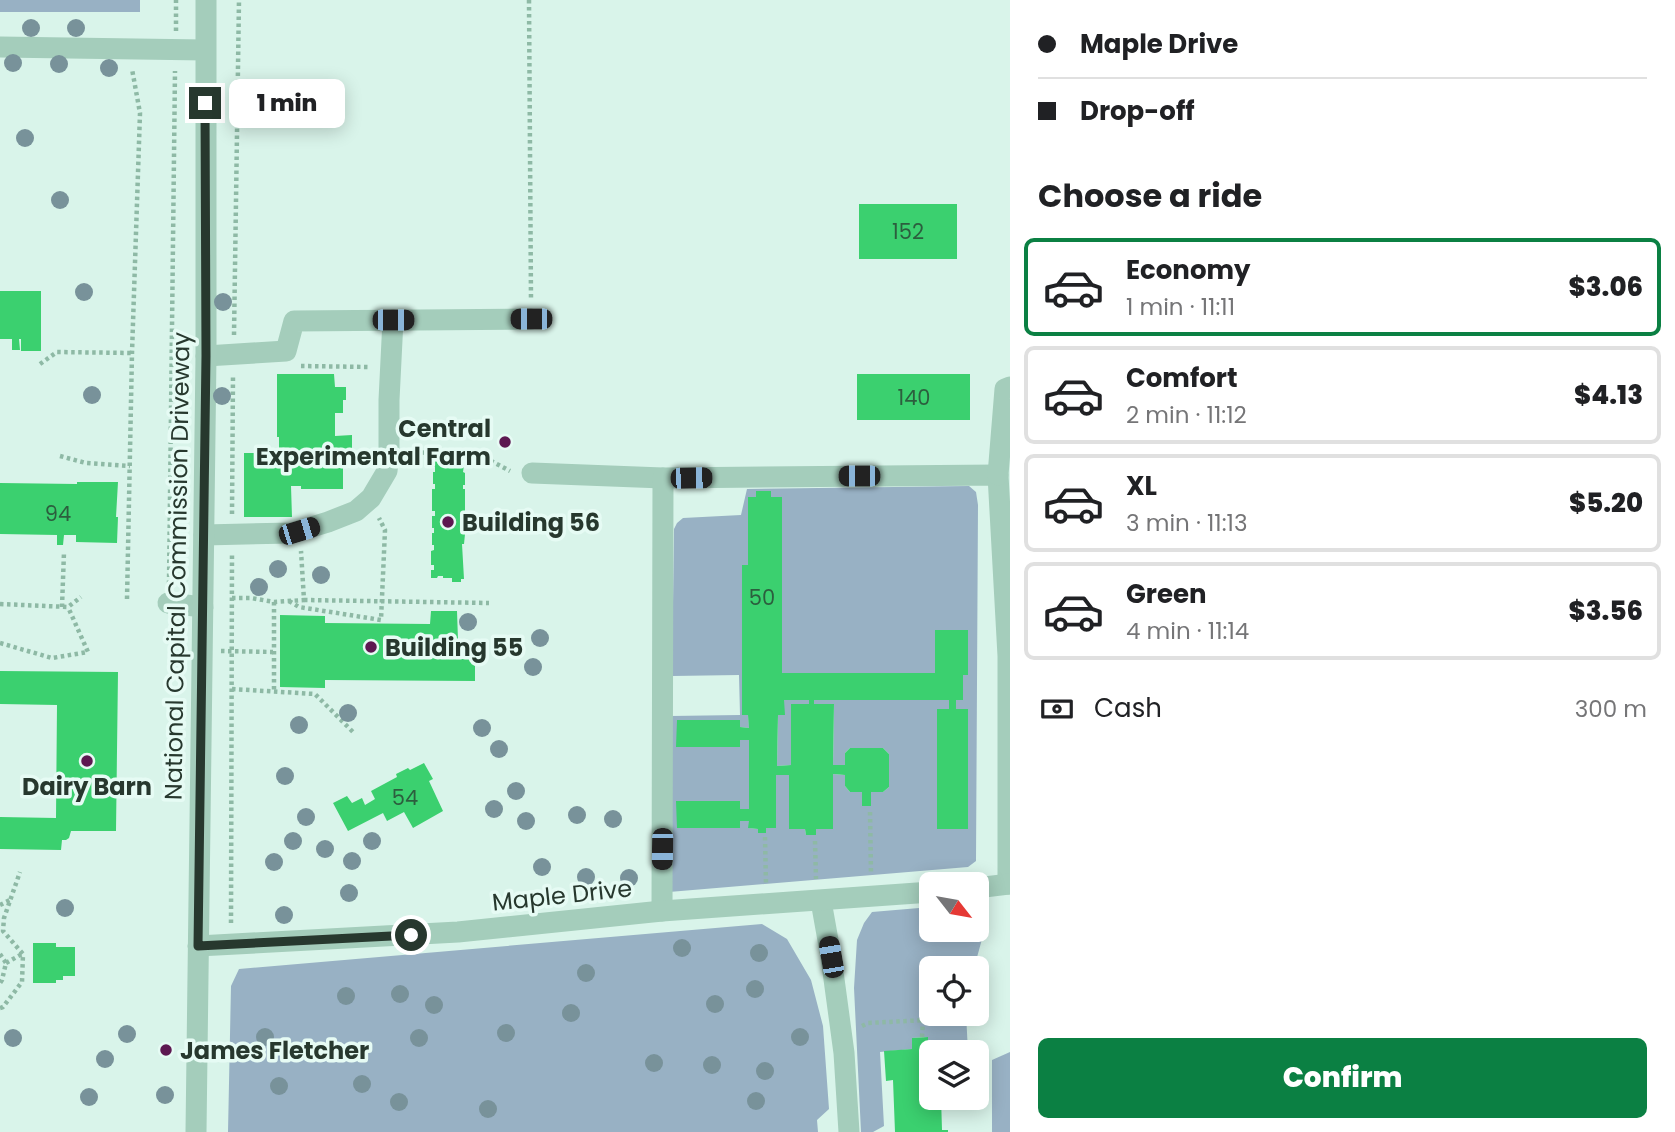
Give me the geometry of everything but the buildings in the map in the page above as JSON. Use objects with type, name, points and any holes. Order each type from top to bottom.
[{"type":"street","name":"National Capital Commission Driveway","points":[[196,1132],[206,356],[206,0]]},
{"type":"street","points":[[0,47],[205,50]]},
{"type":"street","points":[[206,356],[286,351],[294,321],[531,319]]},
{"type":"street","points":[[204,535],[292,533],[356,511],[371,498],[387,471],[390,452],[389,400],[393,320]]},
{"type":"street","points":[[989,886],[1009,884],[1009,656],[998,475],[1005,389],[1010,387]]},
{"type":"street","points":[[523,473],[663,478],[998,475]]},
{"type":"street","points":[[662,911],[663,478]]},
{"type":"street","points":[[168,604],[203,607]]},
{"type":"street","points":[[818,892],[831,957],[842,1038],[849,1132]]},
{"type":"street","name":"Maple Drive","points":[[198,946],[458,932],[818,892],[919,892]]},
{"type":"path","points":[[168,604],[176,0]]},
{"type":"path","points":[[231,928],[232,534],[239,0]]},
{"type":"path","points":[[529,0],[531,319]]},
{"type":"path","points":[[126,49],[140,113],[127,599]]},
{"type":"path","points":[[40,364],[57,352],[132,353]]},
{"type":"path","points":[[297,366],[391,367]]},
{"type":"path","points":[[390,452],[480,455],[523,473]]},
{"type":"path","points":[[60,456],[86,463],[130,466]]},
{"type":"path","points":[[289,601],[299,607],[381,620],[384,530],[371,498]]},
{"type":"path","points":[[299,531],[304,600]]},
{"type":"path","points":[[0,643],[52,658],[88,652],[65,607],[64,552]]},
{"type":"path","points":[[0,604],[65,607],[81,597]]},
{"type":"path","points":[[232,598],[274,601],[489,603]]},
{"type":"path","points":[[274,601],[274,692]]},
{"type":"path","points":[[202,651],[273,652]]},
{"type":"path","points":[[232,689],[315,694],[355,734]]},
{"type":"path","points":[[870,812],[871,879]]},
{"type":"path","points":[[765,837],[766,888]]},
{"type":"path","points":[[814,841],[818,892]]},
{"type":"path","points":[[0,1008],[22,982],[23,954],[1,931],[20,872]]},
{"type":"path","points":[[0,905],[12,899]]},
{"type":"path","points":[[0,954],[6,963],[0,983]]},
{"type":"path","points":[[6,963],[23,954]]},
{"type":"path","points":[[842,1038],[868,1023],[919,1020]]},
{"type":"path","points":[[922,1037],[923,1026]]},
{"type":"shaded area","points":[[0,0],[140,0],[140,12],[0,12]]},
{"type":"shaded area","points":[[969,486],[976,492],[976,861],[968,867],[669,892],[671,716],[740,715],[739,675],[672,676],[674,529],[683,518],[741,515],[747,489]],"holes":[[[771,491],[771,497],[782,498],[782,673],[935,673],[935,631],[968,631],[968,674],[963,675],[956,700],[956,709],[968,709],[967,829],[937,829],[937,710],[949,709],[949,700],[814,700],[814,704],[834,705],[833,765],[845,765],[845,753],[850,748],[883,748],[889,754],[889,787],[883,792],[871,792],[871,806],[862,792],[850,792],[845,786],[845,775],[833,774],[816,835],[806,835],[789,775],[776,775],[775,828],[766,828],[766,833],[758,833],[758,829],[749,828],[749,821],[740,821],[739,828],[677,828],[677,801],[740,801],[740,809],[749,809],[749,740],[740,740],[739,747],[677,747],[677,721],[749,728],[742,565],[748,565],[749,497]]]},
{"type":"shaded area","points":[[784,700],[809,700],[809,704],[791,705],[791,765],[777,766],[778,715],[784,714]]},
{"type":"shaded area","points":[[919,908],[919,942],[981,942],[977,956],[919,956],[919,1026],[967,1026],[967,1040],[912,1038],[912,1049],[880,1052],[884,1126],[873,1132],[861,1132],[854,988],[857,940],[872,912]]},
{"type":"shaded area","points":[[762,924],[787,939],[811,980],[823,1026],[829,1109],[817,1120],[818,1132],[228,1132],[231,986],[239,969]]},
{"type":"shaded area","points":[[1010,1052],[1010,1132],[992,1132],[992,1060]]},
{"type":"place","name":"Central Experimental Farm","points":[[505,442]]},
{"type":"place","name":"Building 56","points":[[448,522]]},
{"type":"place","name":"Building 55","points":[[371,647]]},
{"type":"place","name":"Dairy Barn","points":[[87,761]]},
{"type":"place","name":"James Fletcher","points":[[166,1050]]},
{"type":"route","points":[[205,103],[206,356],[198,946],[411,935]]}]
